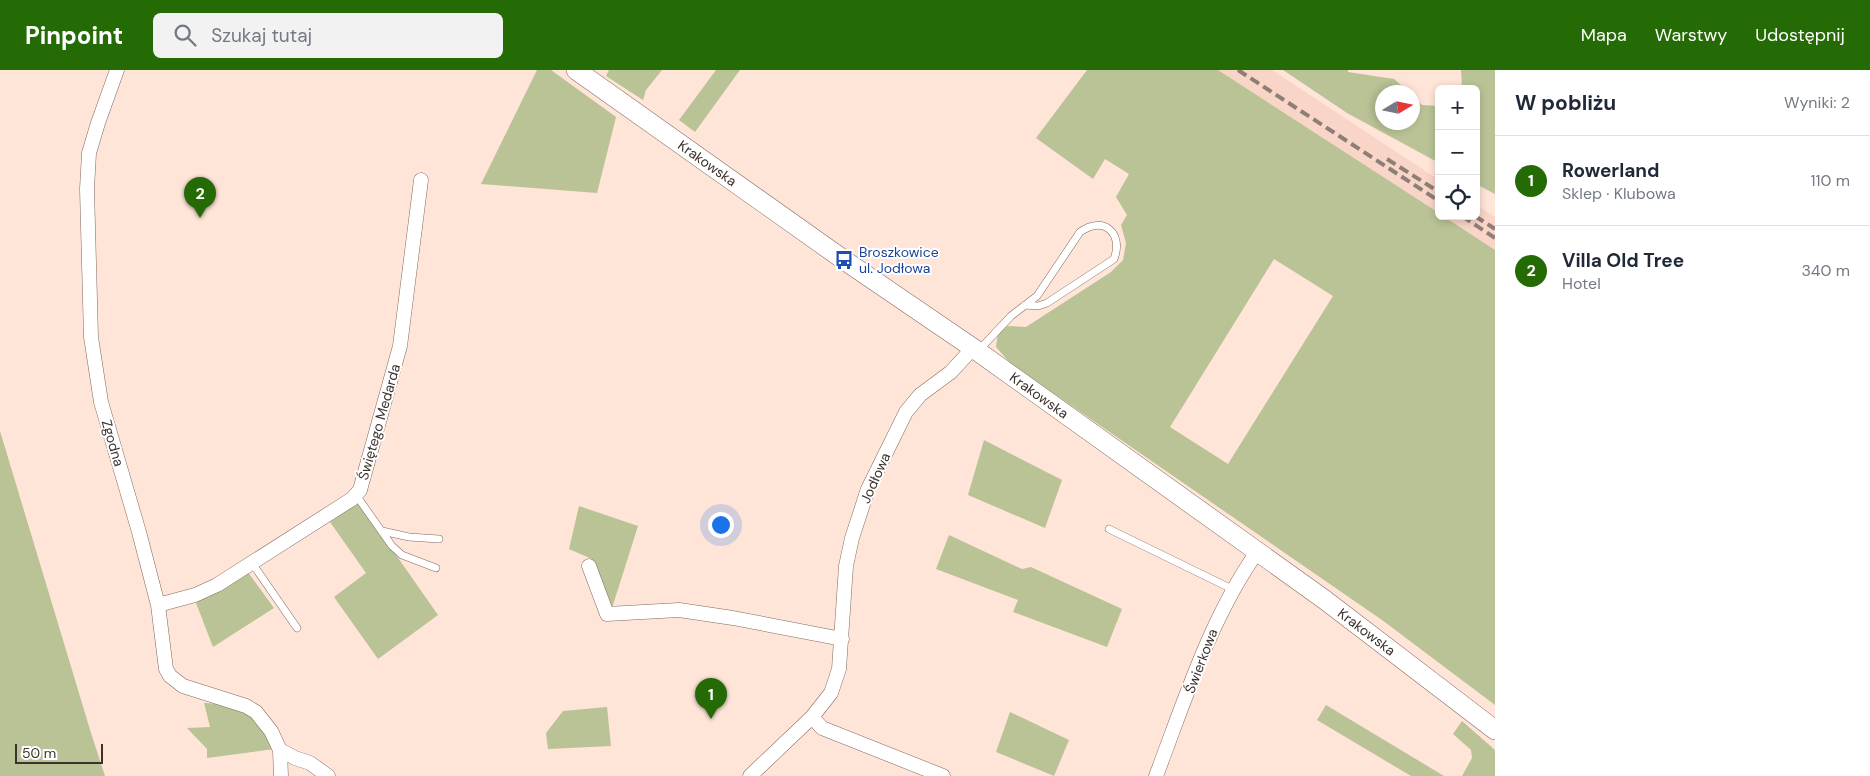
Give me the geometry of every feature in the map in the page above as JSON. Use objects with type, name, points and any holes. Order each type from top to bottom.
[{"type":"street","name":"Zgodna","points":[[116,70],[89,153],[87,189],[91,337],[101,402],[158,604],[166,669],[170,676],[182,686],[246,706],[256,712],[270,731],[280,750],[281,776]]},
{"type":"street","name":"Krakowska","points":[[583,72],[819,242],[975,350],[1325,600],[1495,730]]},
{"type":"street","name":"Świętego Medarda","points":[[158,604],[195,595],[217,585],[352,499],[360,490],[400,346],[421,180]]},
{"type":"street","name":"Jodłowa","points":[[750,776],[812,716],[831,693],[839,669],[846,566],[852,538],[868,489],[906,412],[920,396],[975,350]]},
{"type":"street","name":"Świerkowa","points":[[1156,776],[1217,620],[1232,589],[1257,552]]},
{"type":"street","points":[[589,566],[608,614],[679,610],[733,618],[842,639]]},
{"type":"street","points":[[812,716],[822,728],[943,776]]},
{"type":"street","points":[[280,750],[310,763],[328,776]]},
{"type":"lane","points":[[975,350],[1011,316],[1025,305],[1037,296],[1080,232],[1088,226],[1100,224],[1111,229],[1116,238],[1117,250],[1114,259],[1047,304],[1038,306],[1025,305]]},
{"type":"lane","points":[[356,495],[392,546],[402,556],[436,568]]},
{"type":"lane","points":[[1109,529],[1232,589]]},
{"type":"lane","points":[[382,531],[409,537],[439,539]]},
{"type":"lane","points":[[252,563],[297,628]]},
{"type":"shaded area","points":[[1218,70],[1272,70],[1435,177],[1435,210]]},
{"type":"shaded area","points":[[1480,208],[1495,217],[1495,250],[1449,220],[1480,220]]},
{"type":"green space","points":[[537,70],[551,70],[616,117],[597,193],[481,184]]},
{"type":"green space","points":[[609,70],[662,70],[646,90],[643,100],[606,76]]},
{"type":"green space","points":[[716,70],[740,70],[695,132],[679,120]]},
{"type":"green space","points":[[1087,70],[1218,70],[1435,210],[1435,220],[1449,220],[1495,250],[1495,705],[1382,620],[1011,364],[996,347],[998,333],[1008,326],[1026,327],[1111,272],[1123,260],[1126,243],[1121,225],[1127,215],[1116,197],[1129,174],[1105,159],[1093,179],[1036,138]],"holes":[[[1274,259],[1333,296],[1228,464],[1170,427]]]},
{"type":"green space","points":[[1283,70],[1348,70],[1348,72],[1394,79],[1401,85],[1375,85],[1375,128],[1347,113]]},
{"type":"green space","points":[[1461,70],[1495,70],[1495,194],[1480,186],[1480,85],[1462,85]]},
{"type":"green space","points":[[1420,103],[1422,105],[1435,106],[1435,161],[1378,130],[1420,130]]},
{"type":"green space","points":[[0,431],[91,733],[105,776],[0,776]]},
{"type":"green space","points":[[984,440],[1062,480],[1045,528],[968,495]]},
{"type":"green space","points":[[359,502],[438,615],[378,659],[334,597],[366,573],[330,522]]},
{"type":"green space","points":[[579,506],[638,526],[612,608],[592,559],[569,549]]},
{"type":"green space","points":[[949,535],[1022,569],[1031,567],[1122,609],[1107,647],[1013,612],[1018,600],[936,569]]},
{"type":"green space","points":[[247,571],[274,608],[213,647],[196,603]]},
{"type":"green space","points":[[204,703],[231,705],[247,710],[259,722],[274,749],[207,758],[207,749],[187,728],[210,727]]},
{"type":"green space","points":[[1326,705],[1444,776],[1411,776],[1317,720]]},
{"type":"green space","points":[[607,707],[611,746],[548,749],[546,733],[563,711]]},
{"type":"green space","points":[[1010,712],[1069,740],[1054,776],[996,752]]},
{"type":"green space","points":[[1462,721],[1495,750],[1495,776],[1462,776],[1472,758],[1471,750],[1453,734]]},
{"type":"railway","points":[[1238,70],[1435,198]]},
{"type":"railway","points":[[1387,159],[1435,189]]},
{"type":"railway","points":[[1480,219],[1495,229]]},
{"type":"railway","points":[[1468,220],[1495,238]]},
{"type":"place","name":"Villa Old Tree","points":[[200,218]]},
{"type":"place","name":"Broszkowice ul. Jodłowa","points":[[844,260]]},
{"type":"place","name":"Rowerland","points":[[711,719]]}]
